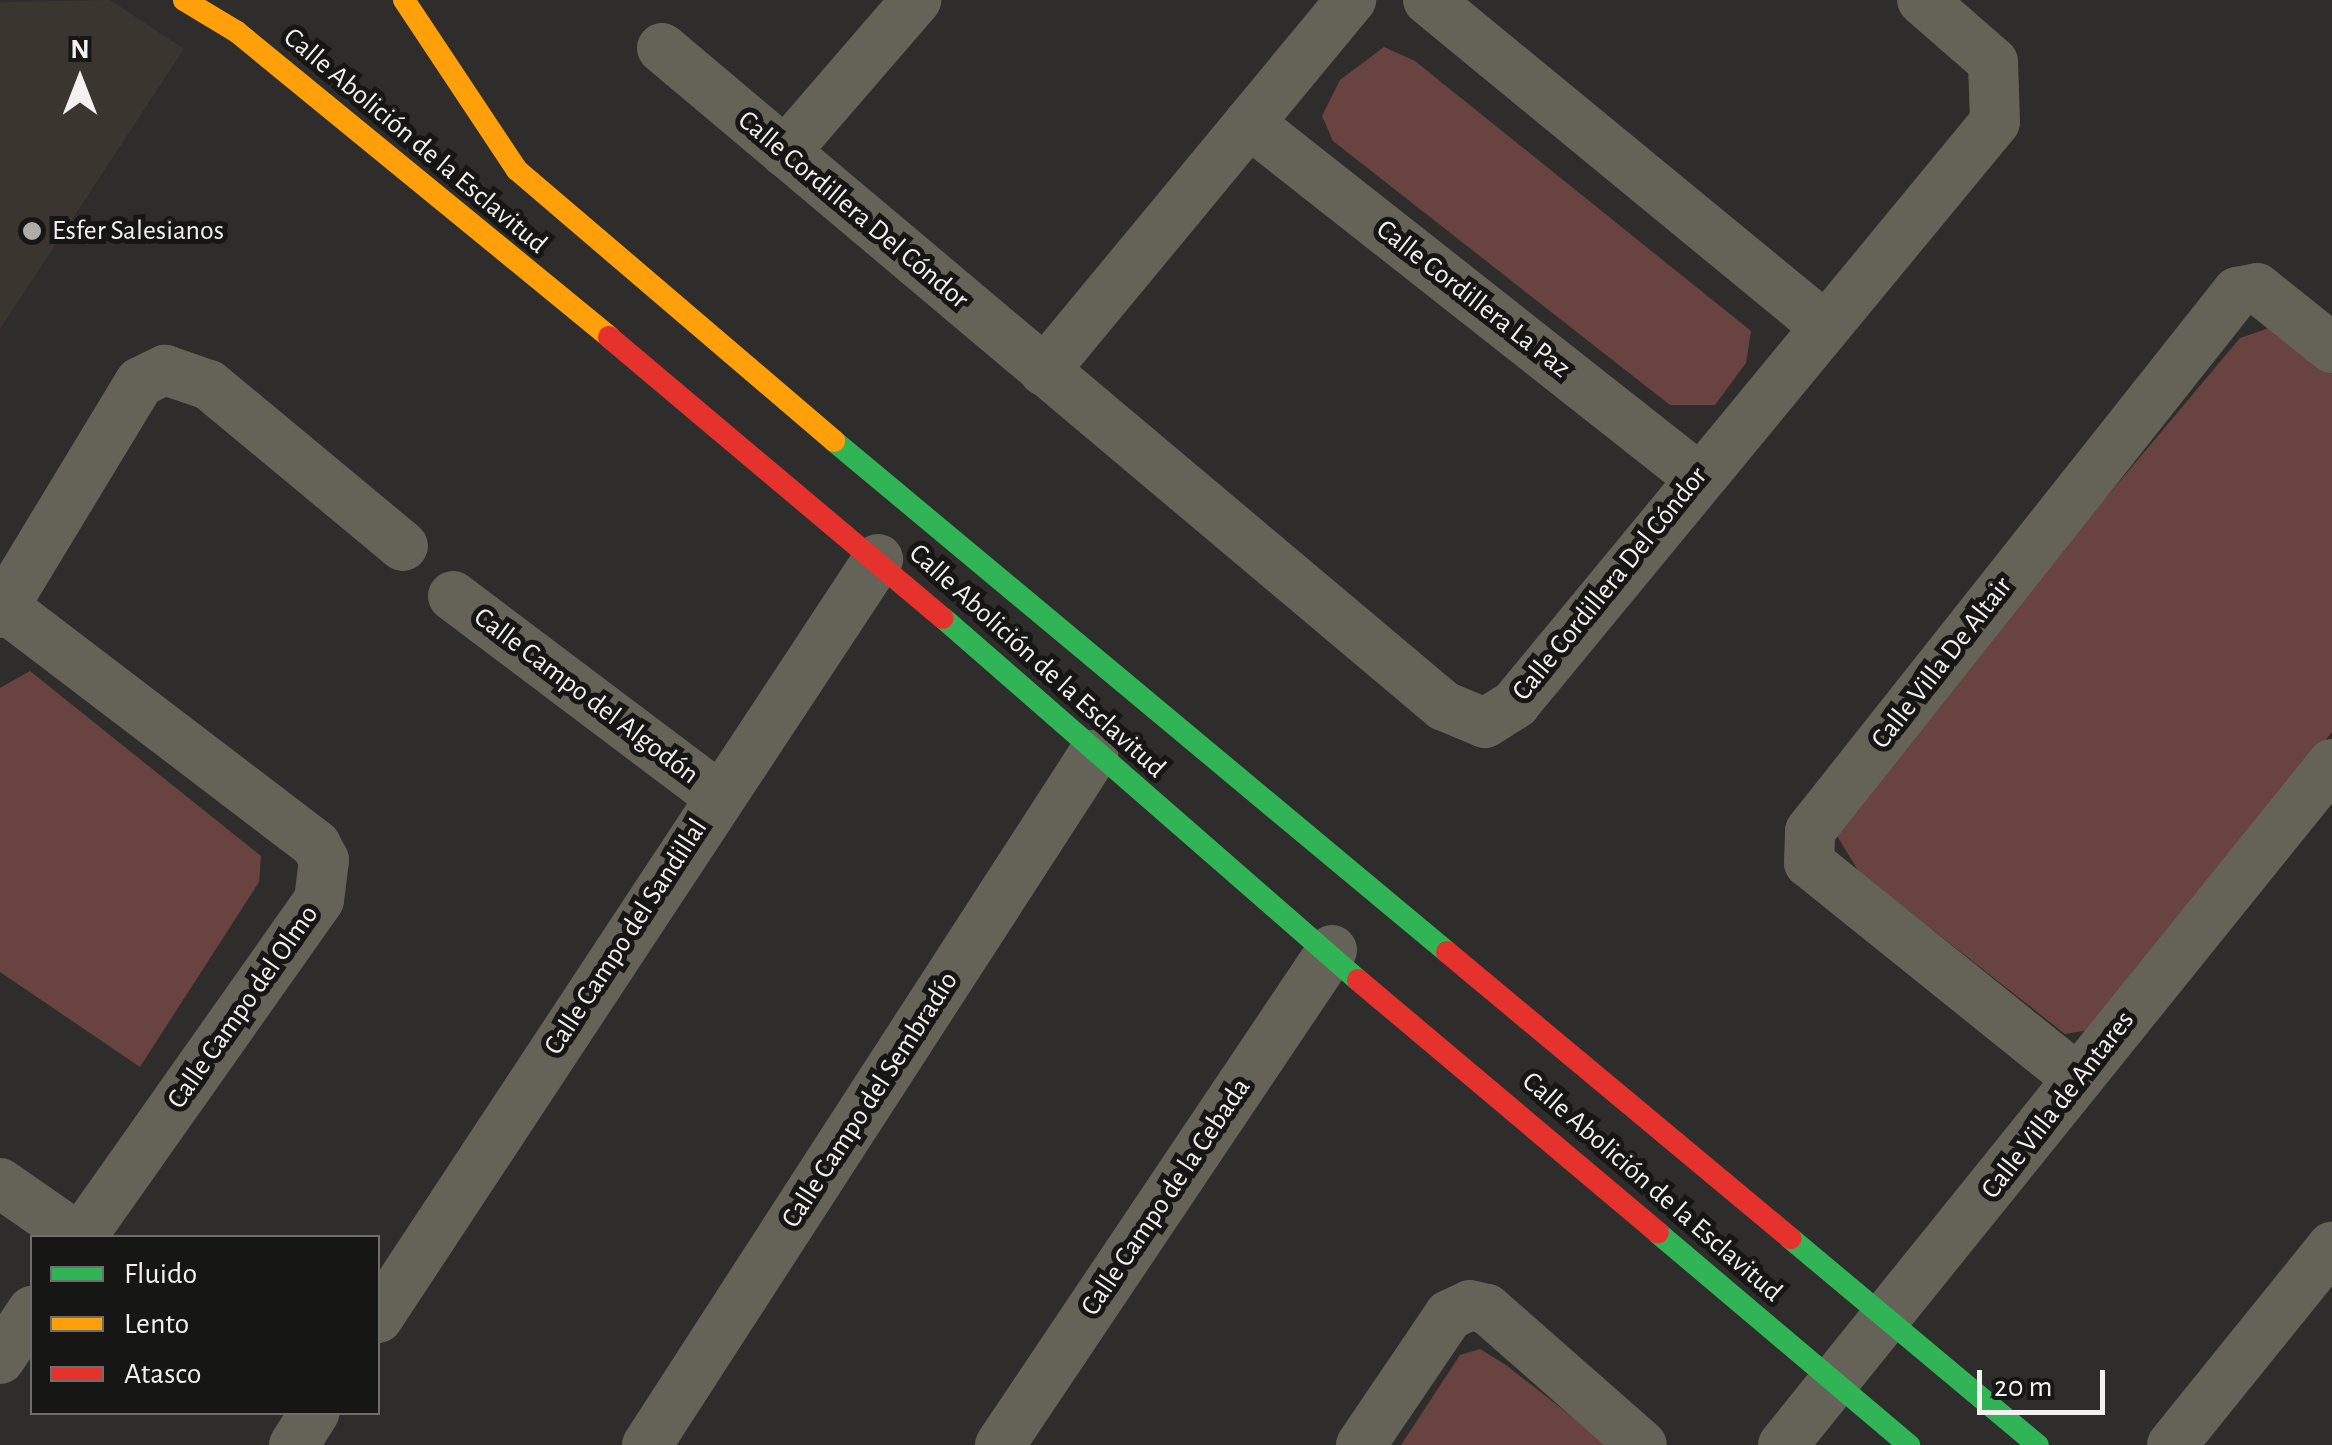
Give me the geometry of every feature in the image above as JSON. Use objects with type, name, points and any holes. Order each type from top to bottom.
[{"type":"main road","name":"Calle Abolición de la Esclavitud","points":[[184,0],[237,32],[878,559],[1093,755],[1332,950],[1835,1385],[1910,1445]]},
{"type":"main road","name":"Calle Abolición de la Esclavitud","points":[[404,0],[517,170],[572,221],[2038,1445]]},
{"type":"street","points":[[785,152],[916,0]]},
{"type":"street","points":[[1044,370],[1350,0]]},
{"type":"street","points":[[1428,0],[1822,324]]},
{"type":"street","name":"Calle Cordillera Del Cóndor","points":[[662,48],[1044,370],[1474,723],[1515,704],[1822,324],[1994,122],[1993,62],[1922,0]]},
{"type":"street","name":"Calle Cordillera La Paz","points":[[1249,123],[1697,476]]},
{"type":"street","name":"Calle Villa De Altair","points":[[2078,1079],[1809,862],[1810,830],[2237,292],[2257,288],[2332,348]]},
{"type":"street","points":[[2,610],[140,382],[165,370],[209,386],[403,546]]},
{"type":"street","name":"Calle Campo del Sandillal","points":[[380,1315],[718,796],[878,559]]},
{"type":"street","name":"Calle Campo del Algodón","points":[[453,596],[718,796]]},
{"type":"street","name":"Calle Campo del Olmo","points":[[2,610],[316,845],[324,860],[319,900],[82,1235]]},
{"type":"street","name":"Calle Campo del Sembradío","points":[[648,1445],[1093,755]]},
{"type":"street","name":"Calle Villa de Antares","points":[[1783,1445],[1887,1322],[2332,764]]},
{"type":"street","name":"Calle Campo de la Cebada","points":[[1000,1445],[1332,950]]},
{"type":"street","points":[[0,1183],[76,1235]]},
{"type":"street","points":[[2172,1445],[2332,1247]]},
{"type":"street","points":[[1361,1445],[1449,1316],[1470,1305],[1488,1309],[1642,1445]]},
{"type":"street","points":[[0,1359],[30,1313]]},
{"type":"street","points":[[294,1445],[314,1415]]},
{"type":"shaded area","name":"Esfer Salesianos","points":[[110,0],[184,49],[0,329],[0,2]]},
{"type":"shaded area","points":[[1384,47],[1415,61],[1751,331],[1746,363],[1715,405],[1670,405],[1333,141],[1322,116],[1340,80]]},
{"type":"shaded area","points":[[2269,328],[2332,361],[2332,732],[2089,1030],[2065,1034],[1859,872],[1837,836],[1852,800],[2240,338]]},
{"type":"shaded area","points":[[30,671],[261,856],[259,882],[140,1067],[0,972],[0,688]]},
{"type":"shaded area","points":[[1480,1349],[1608,1445],[1401,1445],[1460,1355]]},
{"type":"traffic: fast","points":[[834,441],[1447,952]]},
{"type":"traffic: fast","points":[[943,618],[1358,980]]},
{"type":"traffic: fast","points":[[1658,1233],[1909,1445]]},
{"type":"traffic: fast","points":[[1790,1238],[2038,1445]]},
{"type":"traffic: slow","points":[[184,0],[237,32],[609,337]]},
{"type":"traffic: slow","points":[[404,0],[517,170],[834,441]]},
{"type":"traffic: jam","points":[[609,337],[943,618]]},
{"type":"traffic: jam","points":[[1447,952],[1790,1238]]},
{"type":"traffic: jam","points":[[1358,980],[1658,1233]]},
{"type":"place","name":"Esfer Salesianos","points":[[32,231]]}]
